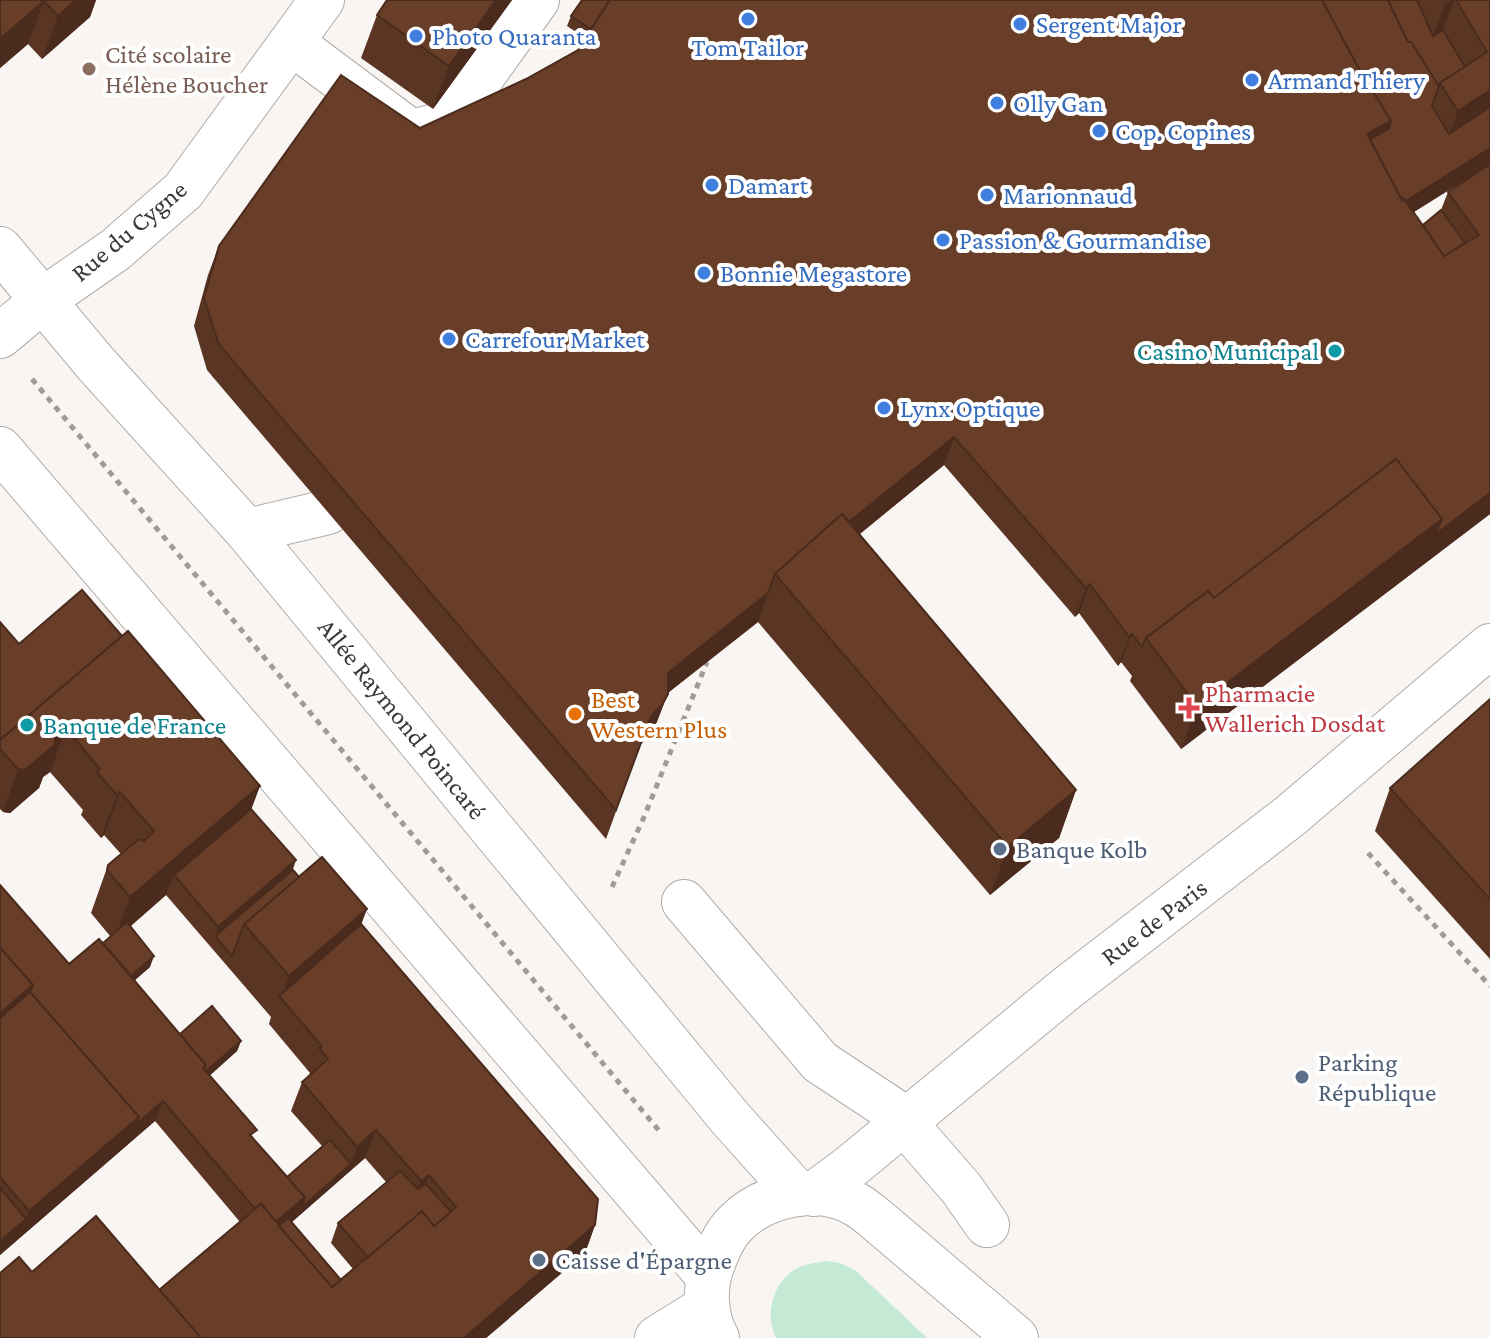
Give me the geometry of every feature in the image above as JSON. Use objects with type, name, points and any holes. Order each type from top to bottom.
[{"type":"main road","name":"Rue du Cygne","points":[[0,336],[43,300],[115,250],[183,191],[322,0]]},
{"type":"main road","points":[[292,43],[411,132],[449,123],[537,0]]},
{"type":"main road","name":"Allée Raymond Poincaré","points":[[0,249],[96,364],[247,531],[730,1118],[806,1194]]},
{"type":"main road","points":[[0,299],[43,300]]},
{"type":"main road","points":[[0,449],[711,1307]]},
{"type":"main road","points":[[247,531],[328,512]]},
{"type":"main road","name":"Rue de Paris","points":[[806,1194],[849,1168],[1067,988],[1290,816],[1490,646]]},
{"type":"main road","points":[[684,902],[820,1062],[894,1111],[961,1188],[987,1225]]},
{"type":"main road","points":[[711,1307],[721,1243],[736,1224],[765,1203],[806,1194],[830,1195],[855,1204],[866,1212],[1016,1338]]},
{"type":"main road","points":[[657,1338],[711,1307]]},
{"type":"path","points":[[26,371],[662,1134]]},
{"type":"path","points":[[612,887],[707,662]]},
{"type":"path","points":[[1368,853],[1490,986]]},
{"type":"green space","points":[[825,1261],[855,1270],[927,1338],[776,1338],[771,1310],[781,1283],[798,1268]]},
{"type":"building","points":[[0,0],[76,0],[58,16],[44,1],[0,39]]},
{"type":"building","points":[[387,0],[496,0],[449,66],[377,15]]},
{"type":"building","points":[[582,0],[610,0],[591,29],[571,16]]},
{"type":"building","points":[[610,0],[1322,0],[1391,121],[1367,134],[1402,200],[1444,256],[1479,235],[1448,192],[1490,164],[1490,493],[1436,534],[1442,519],[1396,459],[1214,598],[1208,591],[1146,638],[1142,647],[1132,634],[1129,637],[1090,584],[1086,588],[954,437],[849,522],[842,514],[775,574],[768,593],[668,673],[668,694],[651,716],[616,810],[222,348],[204,298],[219,246],[341,75],[420,128],[526,79],[578,50]]},
{"type":"building","points":[[1322,0],[1388,0],[1408,42],[1411,42],[1439,86],[1432,106],[1449,134],[1490,107],[1490,148],[1406,201],[1402,200],[1370,139],[1389,129],[1391,121]]},
{"type":"building","points":[[1388,0],[1417,0],[1433,36],[1443,30],[1465,67],[1439,86],[1411,42],[1408,42]]},
{"type":"building","points":[[1456,0],[1490,0],[1490,90],[1458,111],[1440,83],[1487,52]]},
{"type":"building","points":[[1441,210],[1465,243],[1444,256],[1423,225]]},
{"type":"building","points":[[1396,459],[1442,519],[1197,706],[1146,638],[1208,591],[1214,598]]},
{"type":"building","points":[[842,514],[1076,790],[1008,847],[775,574]]},
{"type":"building","points":[[82,590],[122,636],[0,740],[0,622],[19,644]]},
{"type":"building","points":[[128,631],[260,786],[130,897],[107,870],[108,865],[139,839],[144,841],[154,831],[120,792],[117,795],[97,772],[100,769],[66,728],[55,737],[55,745],[25,770],[18,769],[0,749],[0,740]]},
{"type":"building","points":[[1490,699],[1490,899],[1390,788]]},
{"type":"building","points":[[251,809],[296,860],[218,927],[174,875]]},
{"type":"building","points":[[322,857],[367,909],[289,976],[244,924]]},
{"type":"building","points":[[293,870],[299,877],[244,924],[232,956],[215,936]]},
{"type":"building","points":[[0,885],[69,964],[99,939],[206,1065],[203,1068],[257,1130],[250,1135],[305,1197],[276,1222],[261,1204],[255,1209],[163,1101],[136,1125],[139,1117],[30,992],[33,985],[0,948]]},
{"type":"building","points":[[127,922],[154,956],[131,976],[103,943]]},
{"type":"building","points":[[361,924],[598,1199],[595,1225],[464,1338],[201,1338],[159,1290],[261,1204],[332,1287],[422,1211],[434,1226],[456,1207],[429,1175],[421,1181],[376,1130],[357,1147],[302,1082],[328,1059],[319,1048],[322,1046],[279,996]]},
{"type":"building","points":[[0,948],[33,985],[0,1013]]},
{"type":"building","points":[[30,992],[139,1117],[29,1211],[0,1177],[0,1018]]},
{"type":"building","points":[[212,1006],[241,1041],[206,1071],[206,1065],[180,1034]]},
{"type":"building","points":[[330,1140],[351,1164],[302,1207],[305,1197],[287,1177]]},
{"type":"building","points":[[400,1171],[418,1189],[426,1184],[451,1212],[434,1226],[422,1211],[368,1257],[338,1223]]},
{"type":"building","points":[[0,1188],[26,1219],[0,1241]]},
{"type":"building","points":[[96,1216],[201,1338],[0,1338],[0,1273],[19,1257],[32,1272]]},
{"type":"building","points":[[288,1218],[341,1280],[332,1287],[279,1226]]},
{"type":"place","name":"Tom Tailor","points":[[748,19]]},
{"type":"place","name":"Sergent Major","points":[[1020,24]]},
{"type":"place","name":"Photo Quaranta","points":[[416,36]]},
{"type":"place","name":"Cité scolaire Hélène Boucher","points":[[89,69]]},
{"type":"place","name":"Armand Thiery","points":[[1252,80]]},
{"type":"place","name":"Olly Gan","points":[[997,103]]},
{"type":"place","name":"Cop. Copines","points":[[1099,131]]},
{"type":"place","name":"Damart","points":[[712,185]]},
{"type":"place","name":"Marionnaud","points":[[987,195]]},
{"type":"place","name":"Passion & Gourmandise","points":[[943,240]]},
{"type":"place","name":"Bonnie Megastore","points":[[704,273]]},
{"type":"place","name":"Carrefour Market","points":[[449,339]]},
{"type":"place","name":"Casino Municipal","points":[[1335,351]]},
{"type":"place","name":"Lynx Optique","points":[[884,408]]},
{"type":"place","name":"Pharmacie Wallerich Dosdat","points":[[1189,708]]},
{"type":"place","name":"Best Western Plus","points":[[575,714]]},
{"type":"place","name":"Banque de France","points":[[27,725]]},
{"type":"place","name":"Banque Kolb","points":[[1000,849]]},
{"type":"place","name":"Parking République","points":[[1302,1077]]},
{"type":"place","name":"Caisse d'Épargne","points":[[539,1260]]}]
